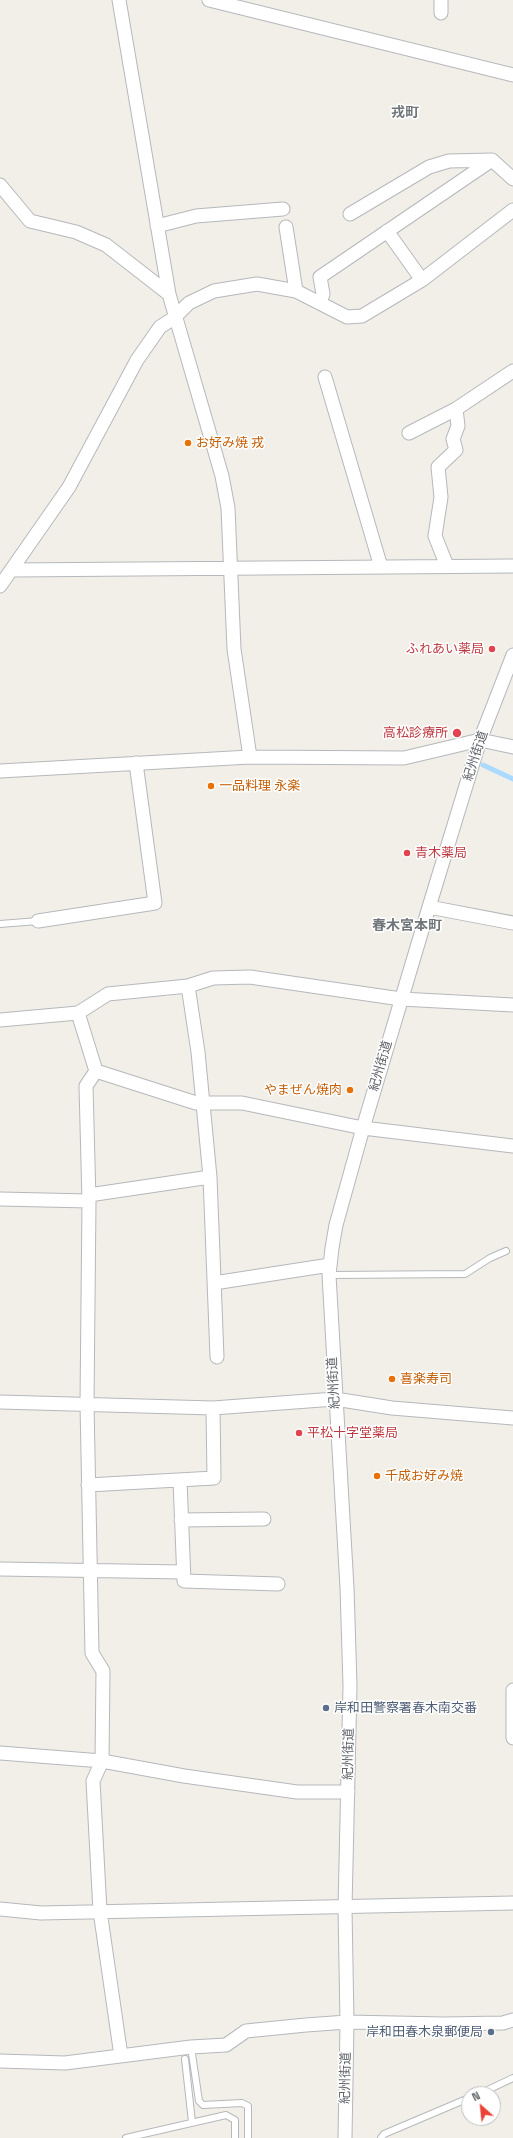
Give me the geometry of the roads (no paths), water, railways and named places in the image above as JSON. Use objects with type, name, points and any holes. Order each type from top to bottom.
[{"type":"street","points":[[119,0],[174,318],[222,476],[228,508],[234,649],[250,757]]},
{"type":"street","points":[[209,0],[513,75]]},
{"type":"street","points":[[320,303],[324,294],[320,276],[492,160]]},
{"type":"street","points":[[350,214],[429,167],[449,161],[492,160],[513,179]]},
{"type":"street","points":[[0,185],[30,221],[76,232],[106,245],[169,294]]},
{"type":"street","points":[[157,226],[196,216],[283,209]]},
{"type":"street","points":[[0,586],[69,487],[137,360],[160,327],[174,318],[189,303],[214,291],[256,284],[296,291],[347,317],[362,316],[422,280],[513,210]]},
{"type":"street","points":[[286,227],[296,291]]},
{"type":"street","points":[[387,231],[422,280]]},
{"type":"street","points":[[409,433],[456,409],[513,371]]},
{"type":"street","points":[[325,377],[382,567]]},
{"type":"street","points":[[447,566],[435,536],[441,497],[438,467],[456,450],[453,439],[458,426],[456,409]]},
{"type":"street","points":[[12,570],[513,566]]},
{"type":"street","name":"紀州街道","points":[[345,2138],[347,2022],[345,1908],[350,1685],[347,1588],[335,1399],[330,1270],[336,1225],[400,999],[480,740],[513,655]]},
{"type":"street","points":[[0,771],[250,757],[404,758],[480,740],[513,747]]},
{"type":"street","points":[[38,921],[155,903],[136,763]]},
{"type":"street","points":[[429,907],[513,923]]},
{"type":"street","points":[[0,1020],[78,1013],[108,994],[188,986],[213,978],[250,977],[400,999],[513,1005]]},
{"type":"street","points":[[188,986],[198,1052],[210,1177],[217,1357]]},
{"type":"street","points":[[78,1013],[96,1071]]},
{"type":"street","points":[[96,1071],[203,1103],[242,1103],[363,1128],[513,1146]]},
{"type":"street","points":[[96,1071],[86,1086],[89,1198],[87,1404],[92,1653],[103,1671],[102,1761],[93,1781],[100,1911],[121,2056]]},
{"type":"street","points":[[0,1199],[89,1198],[210,1177]]},
{"type":"street","points":[[214,1283],[330,1270]]},
{"type":"street","points":[[0,1402],[213,1408],[335,1399],[392,1408],[513,1418]]},
{"type":"street","points":[[88,1485],[214,1478],[213,1408]]},
{"type":"street","points":[[180,1480],[184,1581],[278,1584]]},
{"type":"street","points":[[181,1520],[264,1519]]},
{"type":"street","points":[[0,1569],[90,1572],[183,1572]]},
{"type":"street","points":[[513,1690],[513,1738]]},
{"type":"street","points":[[0,1753],[102,1761],[184,1776],[297,1792],[348,1792]]},
{"type":"street","points":[[0,1909],[41,1913],[345,1908],[513,1903]]},
{"type":"street","points":[[0,2061],[65,2063],[121,2056],[188,2053],[226,2045],[246,2031],[347,2022],[444,2024],[503,2023],[513,2020]]},
{"type":"lane","points":[[0,924],[38,921]]},
{"type":"lane","points":[[330,1270],[465,1274],[490,1258],[506,1251]]},
{"type":"lane","points":[[188,2053],[192,2122]]},
{"type":"lane","points":[[188,2053],[199,2101],[203,2105],[242,2104],[248,2106],[248,2138]]},
{"type":"lane","points":[[496,2086],[513,2078]]},
{"type":"lane","points":[[381,2138],[384,2134],[461,2101]]},
{"type":"lane","points":[[126,2138],[226,2115],[235,2120],[235,2138]]},
{"type":"waterway","points":[[483,765],[513,779]]},
{"type":"place","name":"お好み焼 戎","points":[[188,443]]},
{"type":"place","name":"ふれあい薬局","points":[[492,649]]},
{"type":"place","name":"高松診療所","points":[[457,733]]},
{"type":"place","name":"一品料理 永楽","points":[[211,786]]},
{"type":"place","name":"青木薬局","points":[[407,853]]},
{"type":"place","name":"やまぜん焼肉","points":[[350,1090]]},
{"type":"place","name":"喜楽寿司","points":[[392,1379]]},
{"type":"place","name":"平松十字堂薬局","points":[[299,1433]]},
{"type":"place","name":"千成お好み焼","points":[[377,1476]]},
{"type":"place","name":"岸和田警察署春木南交番","points":[[326,1708]]},
{"type":"place","name":"岸和田春木泉郵便局","points":[[491,2032]]},
{"type":"district","name":"戎町","points":[[405,113]]},
{"type":"district","name":"春木宮本町","points":[[407,926]]}]
